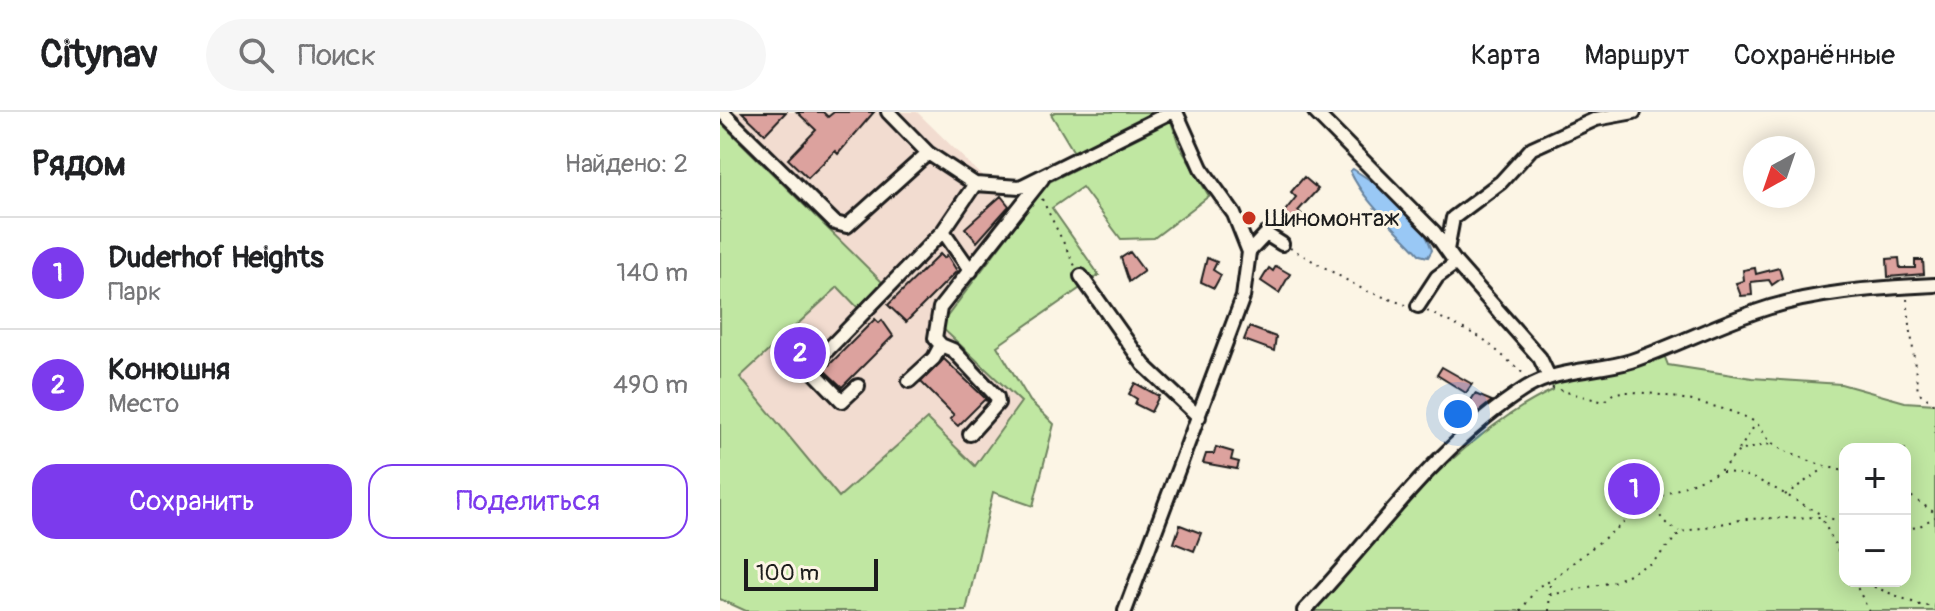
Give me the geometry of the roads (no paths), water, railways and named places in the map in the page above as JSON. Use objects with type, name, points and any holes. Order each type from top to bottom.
[{"type":"street","points":[[722,112],[835,223],[847,226],[928,153]]},
{"type":"street","points":[[888,112],[928,153],[975,184],[1020,187],[1042,179],[1174,112],[1201,168],[1234,214],[1249,252],[1243,297],[1125,611]]},
{"type":"street","points":[[1315,112],[1434,232],[1456,263],[1540,358],[1549,377]]},
{"type":"street","points":[[1447,250],[1453,218],[1501,182],[1532,148],[1596,119],[1634,112]]},
{"type":"street","points":[[970,434],[998,403],[997,397],[953,350],[941,345],[935,338],[940,308],[1035,192],[1042,179]]},
{"type":"street","points":[[858,386],[842,401],[810,368],[943,231],[975,184]]},
{"type":"street","points":[[943,231],[971,271]]},
{"type":"street","points":[[1249,252],[1266,234],[1282,244]]},
{"type":"street","points":[[1418,306],[1437,277],[1456,263]]},
{"type":"street","points":[[1081,276],[1144,365],[1199,417]]},
{"type":"street","points":[[1304,611],[1395,504],[1453,448],[1536,383],[1549,377],[1629,362],[1757,311],[1825,295],[1935,285]]},
{"type":"street","points":[[909,381],[934,358],[941,345]]},
{"type":"water","points":[[1353,169],[1376,184],[1410,214],[1427,237],[1432,250],[1428,257],[1420,255],[1372,205],[1356,183],[1350,171]]},
{"type":"place","name":"Шиномонтаж","points":[[1249,218]]},
{"type":"place","name":"Конюшня","points":[[800,353]]},
{"type":"place","name":"Duderhof Heights","points":[[1634,489]]}]
